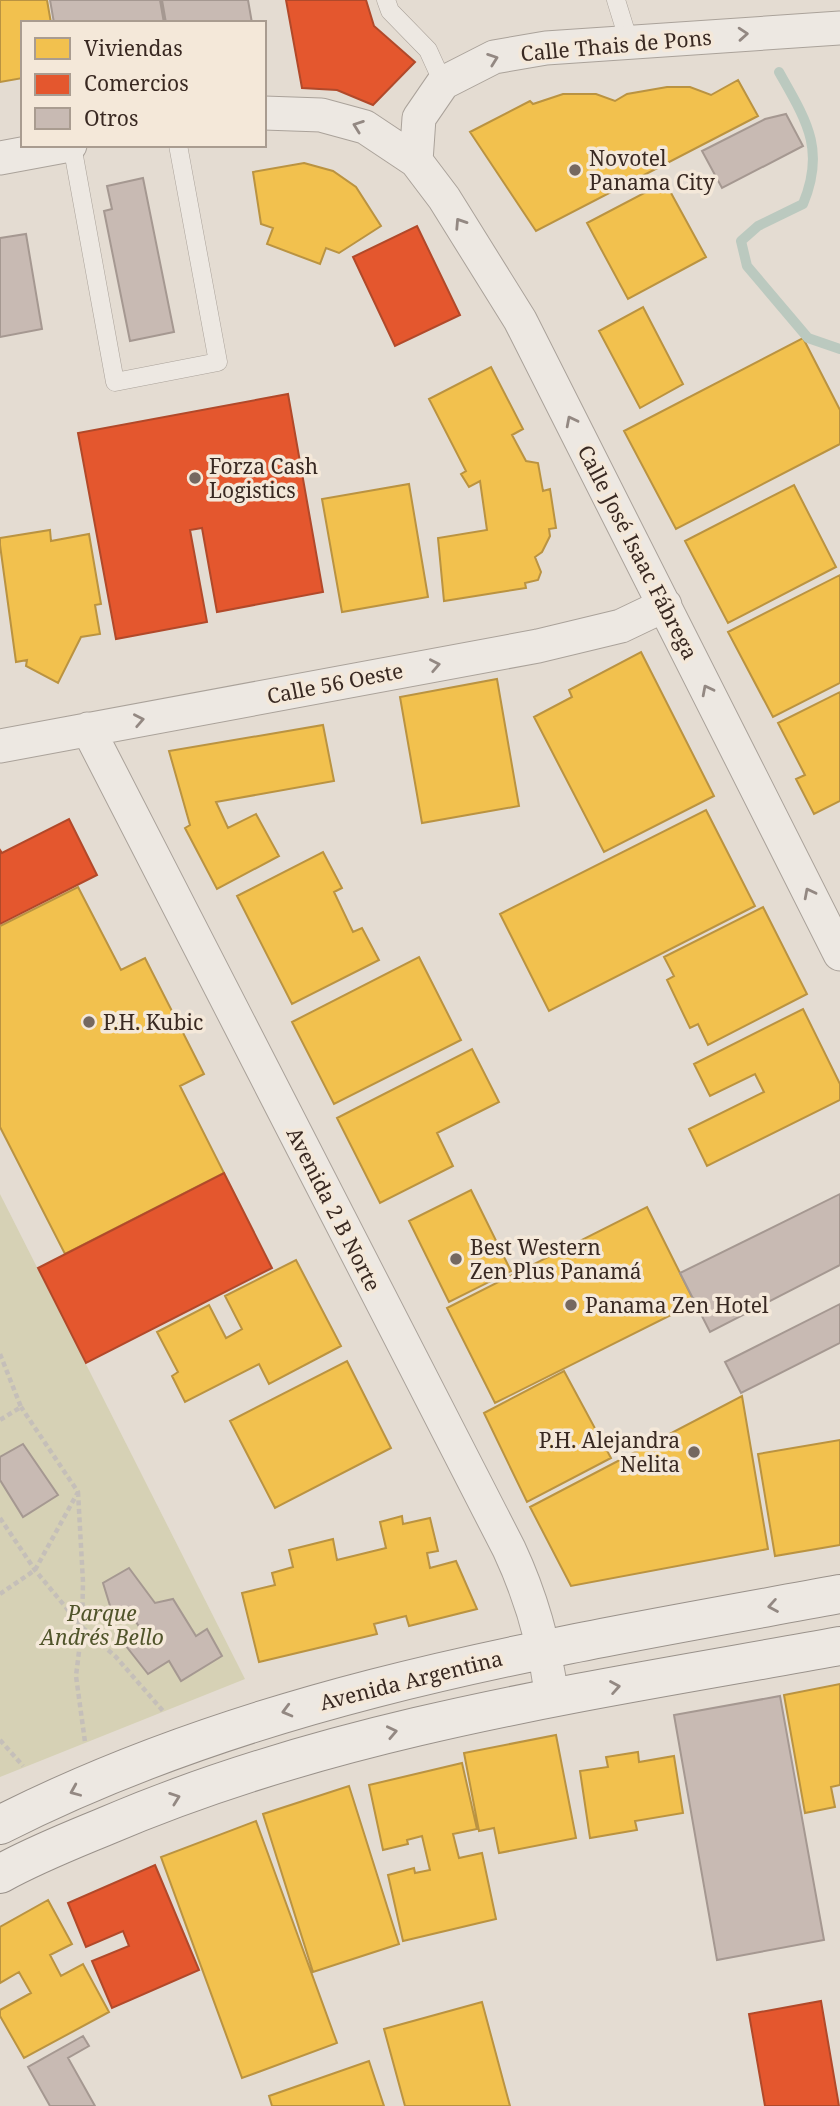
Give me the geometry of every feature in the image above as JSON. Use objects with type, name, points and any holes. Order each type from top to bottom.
[{"type":"street","name":"Calle Thais de Pons","points":[[415,162],[419,118],[443,83],[494,57],[545,48],[840,28]]},
{"type":"street","name":"Calle José Isaac Fábrega","points":[[266,113],[321,115],[365,127],[415,162],[444,198],[510,300],[840,954]]},
{"type":"street","points":[[0,158],[60,147]]},
{"type":"street","name":"Calle 56 Oeste","points":[[0,746],[538,646],[621,626],[665,606]]},
{"type":"street","name":"Avenida 2 B Norte","points":[[88,729],[509,1549],[530,1594],[545,1648],[552,1698]]},
{"type":"street","name":"Avenida Argentina","points":[[0,1825],[134,1766],[257,1720],[445,1669],[840,1594]]},
{"type":"street","points":[[0,1874],[146,1809],[270,1763],[368,1737],[552,1698],[840,1646]]},
{"type":"lane","points":[[386,0],[390,11],[428,50],[443,83]]},
{"type":"lane","points":[[616,0],[629,42]]},
{"type":"lane","points":[[71,147],[115,382],[218,362],[178,147]]},
{"type":"path","points":[[0,1354],[21,1407],[78,1492],[83,1583],[82,1627],[76,1676],[85,1742]]},
{"type":"path","points":[[0,1420],[21,1407]]},
{"type":"path","points":[[0,1594],[35,1570],[78,1492]]},
{"type":"path","points":[[0,1518],[35,1570],[82,1627],[116,1657],[163,1711]]},
{"type":"path","points":[[0,1740],[23,1766]]},
{"type":"green space","name":"Parque Andrés Bello","points":[[0,1194],[245,1679],[0,1777]]},
{"type":"building: Viviendas","points":[[0,0],[47,0],[51,21],[21,21],[21,78],[0,82]]},
{"type":"building: Viviendas","name":"Novotel Panama City","points":[[738,80],[758,116],[536,231],[470,132],[530,101],[533,104],[563,94],[596,94],[615,101],[627,94],[667,87],[690,87],[711,95]]},
{"type":"building: Viviendas","points":[[304,163],[333,171],[356,187],[381,226],[339,253],[326,248],[320,264],[267,244],[273,228],[261,224],[253,172]]},
{"type":"building: Viviendas","points":[[665,182],[706,257],[628,299],[587,223]]},
{"type":"building: Viviendas","points":[[643,307],[683,384],[640,408],[599,331]]},
{"type":"building: Viviendas","points":[[803,338],[840,410],[840,444],[676,529],[624,431]]},
{"type":"building: Viviendas","points":[[491,367],[523,429],[512,435],[526,461],[538,463],[543,491],[550,489],[556,528],[549,529],[550,536],[542,552],[535,557],[541,572],[538,580],[525,583],[526,588],[444,601],[438,538],[487,530],[480,481],[469,487],[461,474],[466,471],[429,399]]},
{"type":"building: Viviendas","points":[[409,484],[428,597],[342,612],[322,499]]},
{"type":"building: Viviendas","points":[[794,485],[836,567],[728,623],[685,541]]},
{"type":"building: Viviendas","points":[[50,530],[51,541],[89,534],[101,604],[95,605],[100,634],[81,637],[58,683],[26,666],[27,660],[16,662],[0,545],[0,538]]},
{"type":"building: Viviendas","points":[[840,575],[840,683],[773,717],[728,632]]},
{"type":"building: Viviendas","points":[[641,652],[714,796],[604,852],[534,717],[572,697],[569,690]]},
{"type":"building: Viviendas","points":[[497,679],[519,806],[422,823],[400,697]]},
{"type":"building: Viviendas","points":[[840,692],[840,801],[814,814],[796,779],[805,775],[778,723]]},
{"type":"building: Viviendas","points":[[323,725],[334,781],[216,802],[228,828],[256,814],[279,856],[217,889],[185,828],[190,825],[169,751]]},
{"type":"building: Viviendas","points":[[706,810],[755,906],[549,1011],[500,914]]},
{"type":"building: Viviendas","points":[[323,852],[342,888],[334,892],[353,932],[362,928],[379,960],[292,1004],[237,896]]},
{"type":"building: Viviendas","name":"P.H. Kubic","points":[[78,887],[121,970],[145,958],[204,1074],[180,1086],[224,1173],[65,1254],[0,1127],[0,926]]},
{"type":"building: Viviendas","points":[[763,907],[807,994],[708,1045],[698,1024],[690,1028],[667,980],[674,976],[664,957]]},
{"type":"building: Viviendas","points":[[419,957],[461,1040],[334,1104],[292,1022]]},
{"type":"building: Viviendas","points":[[803,1009],[840,1084],[840,1100],[707,1166],[689,1129],[764,1092],[755,1074],[710,1096],[694,1064]]},
{"type":"building: Viviendas","points":[[472,1049],[499,1102],[437,1133],[453,1166],[380,1203],[337,1118]]},
{"type":"building: Viviendas","points":[[471,1190],[511,1271],[449,1302],[409,1221]]},
{"type":"building: Viviendas","name":"Panama Zen Hotel","points":[[647,1207],[695,1303],[495,1403],[447,1308]]},
{"type":"building: Viviendas","points":[[296,1260],[341,1346],[269,1384],[259,1364],[185,1402],[172,1376],[178,1372],[157,1332],[209,1305],[226,1338],[242,1329],[225,1296]]},
{"type":"building: Viviendas","points":[[347,1361],[391,1448],[275,1508],[230,1421]]},
{"type":"building: Viviendas","points":[[564,1371],[611,1458],[527,1502],[484,1413]]},
{"type":"building: Viviendas","name":"P.H. Alejandra Nelita","points":[[742,1396],[768,1549],[571,1586],[530,1507]]},
{"type":"building: Viviendas","points":[[840,1440],[840,1545],[775,1556],[758,1454]]},
{"type":"building: Viviendas","points":[[402,1516],[403,1524],[430,1518],[438,1551],[427,1553],[430,1568],[456,1561],[477,1609],[409,1626],[406,1616],[374,1624],[377,1634],[259,1662],[242,1593],[275,1585],[272,1573],[293,1567],[289,1550],[333,1539],[337,1560],[386,1548],[380,1522]]},
{"type":"building: Viviendas","points":[[840,1684],[840,1785],[831,1787],[835,1807],[805,1813],[784,1695]]},
{"type":"building: Viviendas","points":[[556,1735],[576,1838],[499,1853],[494,1828],[479,1831],[464,1753]]},
{"type":"building: Viviendas","points":[[638,1752],[639,1762],[674,1756],[683,1813],[635,1821],[637,1830],[590,1838],[580,1771],[608,1767],[606,1757]]},
{"type":"building: Viviendas","points":[[462,1763],[477,1829],[453,1834],[459,1858],[482,1853],[496,1919],[403,1941],[388,1875],[414,1868],[415,1873],[430,1870],[422,1836],[407,1840],[408,1844],[383,1850],[369,1785]]},
{"type":"building: Viviendas","points":[[349,1786],[399,1944],[313,1972],[263,1814]]},
{"type":"building: Viviendas","points":[[256,1821],[337,2043],[242,2078],[161,1857]]},
{"type":"building: Viviendas","points":[[48,1900],[72,1944],[50,1955],[61,1976],[83,1964],[109,2012],[24,2058],[0,2016],[0,2010],[31,1993],[19,1972],[0,1983],[0,1927]]},
{"type":"building: Viviendas","points":[[482,2002],[510,2106],[405,2106],[384,2029]]},
{"type":"building: Viviendas","points":[[369,2061],[384,2106],[272,2106],[269,2096]]},
{"type":"building: Comercios","points":[[286,0],[366,0],[374,26],[415,62],[373,105],[337,90],[302,88]]},
{"type":"building: Comercios","points":[[417,226],[460,315],[395,346],[353,257]]},
{"type":"building: Comercios","name":"Forza Cash Logistics","points":[[288,394],[323,592],[217,612],[202,528],[190,530],[207,622],[116,639],[78,433]]},
{"type":"building: Comercios","points":[[69,819],[97,875],[0,924],[0,850],[2,853]]},
{"type":"building: Comercios","points":[[224,1173],[272,1268],[86,1363],[38,1268]]},
{"type":"building: Comercios","points":[[155,1865],[199,1970],[112,2008],[92,1961],[129,1946],[123,1931],[86,1947],[68,1903]]},
{"type":"building: Comercios","points":[[821,2001],[839,2106],[765,2106],[749,2014]]},
{"type":"building: Otros","points":[[50,0],[160,0],[164,21],[54,21]]},
{"type":"building: Otros","points":[[162,0],[248,0],[252,21],[166,21]]},
{"type":"building: Otros","points":[[786,114],[803,146],[722,188],[702,151],[765,119]]},
{"type":"building: Otros","points":[[143,178],[174,332],[130,341],[104,211],[112,209],[107,186]]},
{"type":"building: Otros","points":[[26,234],[42,329],[0,337],[0,238]]},
{"type":"building: Otros","points":[[840,1194],[840,1265],[710,1332],[680,1273]]},
{"type":"building: Otros","points":[[840,1304],[840,1343],[741,1393],[725,1362]]},
{"type":"building: Otros","points":[[23,1444],[58,1495],[23,1517],[0,1480],[0,1457]]},
{"type":"building: Otros","points":[[129,1568],[155,1603],[173,1599],[196,1636],[207,1629],[222,1656],[181,1681],[169,1661],[148,1674],[126,1646],[144,1634],[126,1607],[111,1609],[103,1583]]},
{"type":"building: Otros","points":[[780,1696],[824,1940],[717,1960],[674,1715]]},
{"type":"building: Otros","points":[[83,2036],[89,2046],[68,2058],[95,2106],[50,2106],[28,2067]]},
{"type":"waterway","points":[[779,72],[805,120],[810,135],[813,151],[810,185],[803,204],[758,226],[741,241],[747,266],[808,338],[840,349]]},
{"type":"place","name":"Novotel Panama City","points":[[575,170]]},
{"type":"place","name":"Forza Cash Logistics","points":[[195,478]]},
{"type":"place","name":"P.H. Kubic","points":[[89,1022]]},
{"type":"place","name":"Best Western Zen Plus Panamá","points":[[456,1259]]},
{"type":"place","name":"Panama Zen Hotel","points":[[571,1305]]},
{"type":"place","name":"P.H. Alejandra Nelita","points":[[694,1452]]}]
